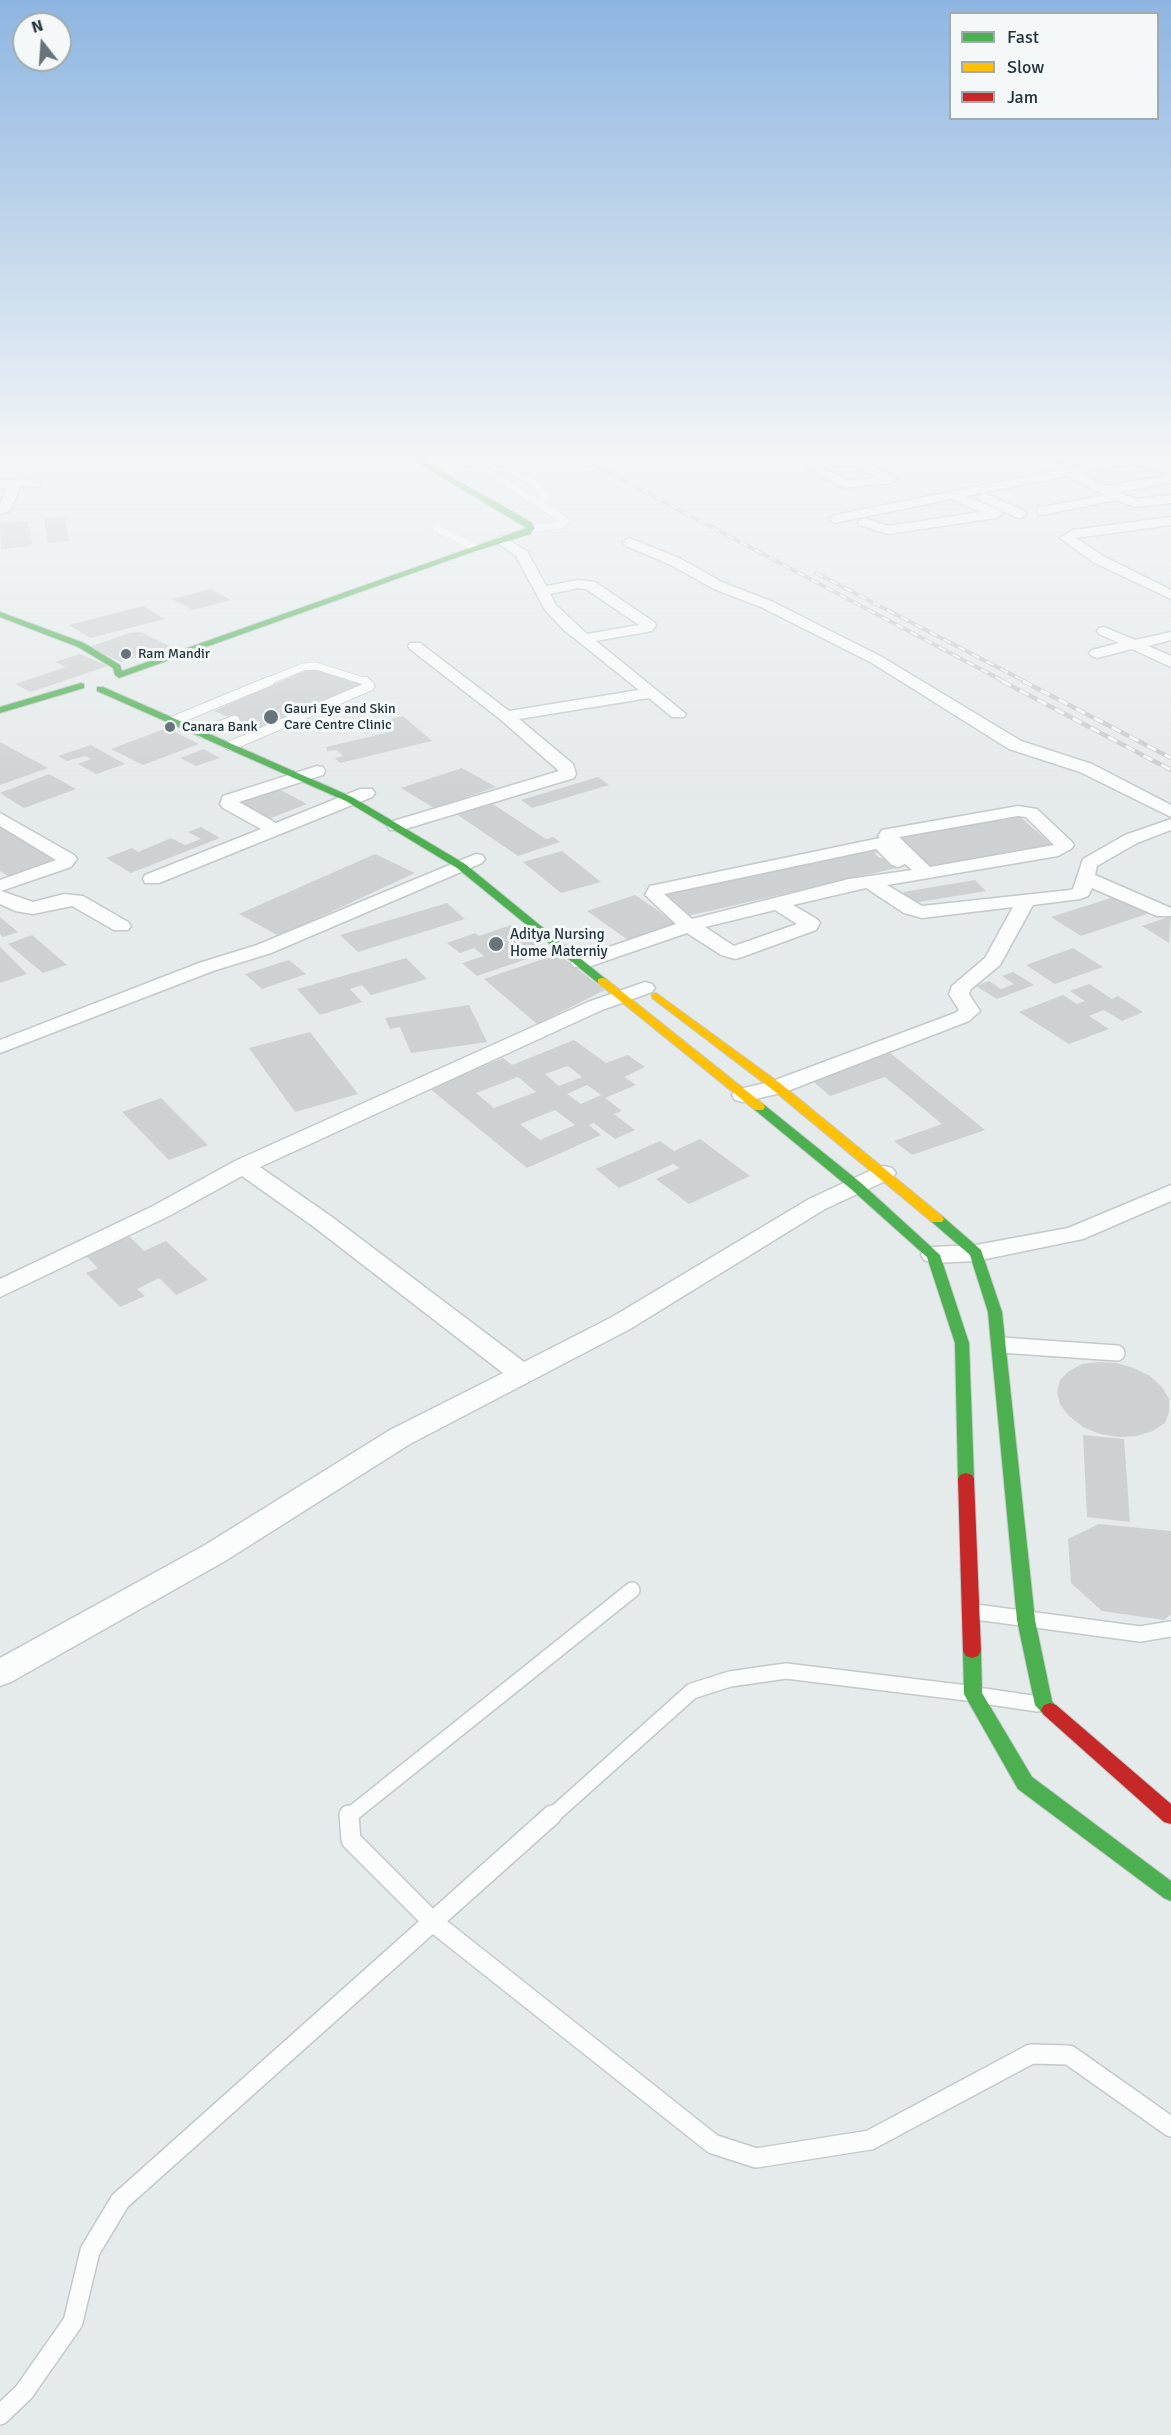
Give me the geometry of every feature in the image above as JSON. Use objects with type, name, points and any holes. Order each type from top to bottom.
[{"type":"street","points":[[100,689],[118,680],[406,574]]},
{"type":"street","points":[[534,574],[550,607],[584,639],[678,714]]},
{"type":"street","points":[[697,574],[719,586],[775,608],[877,660],[1015,745],[1086,768],[1171,812]]},
{"type":"street","points":[[1128,574],[1171,595]]},
{"type":"street","points":[[544,591],[578,584],[590,585],[649,625],[647,628],[584,639]]},
{"type":"street","points":[[0,614],[81,645],[117,667],[118,680]]},
{"type":"street","points":[[1104,631],[1171,662]]},
{"type":"street","points":[[1097,653],[1171,636]]},
{"type":"street","points":[[396,818],[422,825],[568,774],[567,768],[506,716],[415,646]]},
{"type":"street","points":[[87,678],[100,689],[299,776],[364,797]]},
{"type":"street","points":[[0,710],[87,678],[118,680],[190,715],[317,771],[364,797],[470,860],[591,956],[777,1087],[884,1173],[976,1253],[995,1312],[1026,1620],[1044,1705],[1171,1816]]},
{"type":"street","points":[[506,716],[652,693]]},
{"type":"street","points":[[274,829],[229,804],[229,800],[317,771]]},
{"type":"street","points":[[152,879],[274,829],[364,797]]},
{"type":"street","points":[[591,956],[689,926],[777,903],[870,882],[919,874],[1058,851],[1065,845],[1031,813],[1018,811],[888,834],[887,836],[919,874]]},
{"type":"street","points":[[0,818],[68,859],[65,863],[1,887],[22,907],[33,908],[64,900],[76,900],[121,926]]},
{"type":"street","points":[[870,882],[911,909],[922,912],[1073,895],[1081,892],[1089,863],[1131,839],[1171,824]]},
{"type":"street","points":[[777,903],[810,923],[809,926],[735,953],[728,951],[689,926],[654,894],[657,890],[877,843],[883,845],[919,874]]},
{"type":"street","points":[[0,1047],[206,967],[264,949],[470,860]]},
{"type":"street","points":[[1085,878],[1164,912]]},
{"type":"street","points":[[743,1095],[777,1087],[962,1017],[970,1011],[959,994],[962,986],[993,961],[1026,901]]},
{"type":"street","points":[[591,956],[628,982],[743,1095],[856,1186],[933,1256],[972,1343],[970,1611],[974,1694],[1025,1783],[1171,1892]]},
{"type":"street","points":[[0,1289],[161,1211],[243,1166],[545,1029],[628,982]]},
{"type":"street","points":[[243,1166],[323,1222],[522,1374]]},
{"type":"street","points":[[0,1673],[215,1553],[400,1437],[621,1323],[817,1204],[884,1173]]},
{"type":"street","points":[[933,1256],[976,1253],[1074,1234],[1171,1192]]},
{"type":"lane","points":[[173,721],[303,667],[316,666],[366,681],[370,686],[230,746]]},
{"type":"lane","points":[[201,733],[235,720]]},
{"type":"lane","points":[[972,1343],[1117,1353]]},
{"type":"lane","points":[[632,1590],[348,1816],[351,1840],[433,1922],[713,2144],[756,2158],[870,2140],[1031,2054],[1069,2055],[1171,2127]]},
{"type":"lane","points":[[970,1611],[1140,1634],[1171,1629]]},
{"type":"lane","points":[[0,2415],[24,2392],[73,2322],[90,2252],[120,2201],[692,1691],[730,1679],[786,1671],[924,1686],[1044,1705]]},
{"type":"building","points":[[210,589],[231,600],[193,610],[172,599]]},
{"type":"building","points":[[143,606],[165,619],[90,638],[69,625]]},
{"type":"building","name":"Ram Mandir","points":[[141,632],[172,647],[121,662],[89,647],[129,633]]},
{"type":"building","points":[[80,654],[108,666],[31,692],[15,684],[66,667],[55,662]]},
{"type":"building","points":[[311,668],[362,684],[259,729],[214,711]]},
{"type":"building","points":[[403,716],[432,741],[340,763],[335,758],[343,756],[336,750],[327,751],[326,747],[394,731],[383,721]]},
{"type":"building","points":[[167,728],[199,744],[143,765],[111,749]]},
{"type":"building","points":[[0,742],[48,768],[0,785]]},
{"type":"building","points":[[91,745],[125,764],[96,774],[78,764],[91,759],[85,756],[67,761],[58,756]]},
{"type":"building","points":[[204,749],[220,758],[196,766],[180,758]]},
{"type":"building","points":[[462,768],[496,787],[434,808],[401,788]]},
{"type":"building","points":[[49,774],[76,789],[24,808],[0,793]]},
{"type":"building","points":[[598,777],[609,785],[532,808],[521,800]]},
{"type":"building","points":[[275,787],[307,804],[266,820],[233,803]]},
{"type":"building","points":[[490,802],[546,839],[553,837],[560,842],[518,856],[455,813]]},
{"type":"building","points":[[1018,815],[1057,849],[930,870],[894,835]]},
{"type":"building","points":[[0,823],[59,859],[11,878],[0,871]]},
{"type":"building","points":[[201,827],[220,838],[131,873],[106,858],[132,848],[138,852],[171,838],[185,845],[201,839],[188,832]]},
{"type":"building","points":[[878,845],[882,851],[874,853],[880,858],[891,859],[901,867],[683,917],[661,894]]},
{"type":"building","points":[[562,851],[601,882],[561,893],[523,862]]},
{"type":"building","points":[[375,854],[415,873],[279,936],[239,914]]},
{"type":"building","points":[[975,880],[986,891],[913,903],[903,892]]},
{"type":"building","points":[[635,895],[679,925],[631,942],[587,911]]},
{"type":"building","points":[[1120,895],[1150,913],[1081,936],[1051,917]]},
{"type":"building","points":[[447,903],[465,919],[358,952],[340,935]]},
{"type":"building","points":[[1171,916],[1169,943],[1142,926]]},
{"type":"building","points":[[0,917],[18,932],[3,937],[0,934]]},
{"type":"building","points":[[511,925],[547,952],[477,976],[462,963],[484,956],[474,948],[460,953],[447,943],[475,933],[479,936]]},
{"type":"building","points":[[32,935],[67,965],[43,973],[8,944]]},
{"type":"building","points":[[0,947],[27,974],[0,983]]},
{"type":"building","points":[[1073,948],[1103,967],[1055,984],[1026,965]]},
{"type":"building","points":[[558,954],[605,990],[537,1024],[484,979]]},
{"type":"building","points":[[406,958],[427,979],[371,995],[362,985],[350,989],[362,1002],[320,1015],[297,989]]},
{"type":"building","points":[[289,960],[306,974],[262,989],[245,974]]},
{"type":"building","points":[[1013,972],[1034,985],[997,999],[976,986],[989,981],[1001,989],[1014,984],[1002,976]]},
{"type":"building","points":[[1089,984],[1112,999],[1118,996],[1143,1012],[1122,1021],[1104,1010],[1089,1016],[1109,1029],[1069,1044],[1019,1012],[1063,995],[1077,1004],[1085,1001],[1070,991]]},
{"type":"building","points":[[469,1005],[487,1042],[411,1053],[400,1027],[390,1029],[385,1018]]},
{"type":"building","points":[[310,1032],[358,1094],[295,1112],[249,1048]]},
{"type":"building","points":[[574,1040],[606,1063],[628,1055],[645,1067],[624,1077],[636,1085],[605,1098],[622,1111],[614,1114],[635,1130],[615,1139],[594,1123],[589,1125],[601,1135],[527,1168],[429,1088],[503,1058],[512,1065]],"holes":[[[568,1066],[582,1077],[559,1086],[545,1074]],[[518,1077],[536,1092],[494,1108],[476,1093]],[[587,1085],[601,1095],[581,1104],[567,1094]],[[555,1110],[575,1125],[540,1140],[520,1124]]]},
{"type":"building","points":[[889,1052],[985,1130],[912,1155],[894,1141],[942,1124],[885,1077],[830,1096],[809,1078]]},
{"type":"building","points":[[161,1098],[208,1145],[169,1160],[122,1112]]},
{"type":"building","points":[[700,1139],[750,1176],[689,1204],[656,1179],[680,1168],[673,1164],[619,1188],[596,1169],[660,1141],[674,1151]]},
{"type":"building","points":[[129,1236],[144,1251],[166,1241],[208,1280],[176,1295],[159,1278],[137,1289],[145,1296],[120,1307],[86,1273],[98,1268],[86,1256]]},
{"type":"building","points":[[1116,1363],[1150,1376],[1162,1387],[1169,1399],[1169,1412],[1165,1423],[1153,1431],[1137,1436],[1119,1437],[1100,1434],[1083,1427],[1069,1416],[1060,1404],[1057,1392],[1060,1380],[1069,1371],[1082,1364]]},
{"type":"building","points":[[1083,1435],[1124,1439],[1130,1522],[1087,1517]]},
{"type":"building","points":[[1099,1524],[1171,1531],[1171,1614],[1164,1620],[1102,1611],[1071,1583],[1068,1539]]},
{"type":"railway","points":[[800,574],[1005,682]]},
{"type":"railway","points":[[817,574],[1026,682]]},
{"type":"railway","points":[[1002,681],[1171,770]]},
{"type":"railway","points":[[1023,681],[1171,758]]},
{"type":"traffic: fast","points":[[0,614],[81,645],[117,667],[119,675],[403,574]]},
{"type":"traffic: fast","points":[[0,710],[81,686]]},
{"type":"traffic: fast","points":[[100,689],[349,799],[461,866],[602,981]]},
{"type":"traffic: fast","points":[[759,1107],[856,1186],[933,1255],[962,1343],[966,1479]]},
{"type":"traffic: fast","points":[[937,1219],[976,1253],[995,1312],[1026,1620],[1044,1705],[1050,1710]]},
{"type":"traffic: fast","points":[[972,1651],[973,1694],[1025,1783],[1171,1892]]},
{"type":"traffic: slow","points":[[602,981],[759,1107]]},
{"type":"traffic: slow","points":[[656,996],[777,1087],[937,1219]]},
{"type":"traffic: jam","points":[[966,1479],[972,1651]]},
{"type":"traffic: jam","points":[[1050,1710],[1171,1816]]},
{"type":"place","name":"Ram Mandir","points":[[126,654]]},
{"type":"place","name":"Gauri Eye and Skin Care Centre Clinic","points":[[271,717]]},
{"type":"place","name":"Canara Bank","points":[[170,727]]},
{"type":"place","name":"Aditya Nursing Home Materniy","points":[[496,944]]}]
